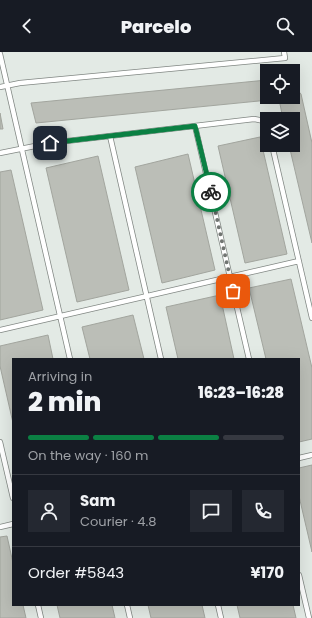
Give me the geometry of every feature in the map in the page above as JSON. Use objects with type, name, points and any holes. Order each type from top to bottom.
[{"type":"lane","points":[[0,87],[20,83],[285,58],[284,52]]},
{"type":"lane","points":[[0,54],[70,358]]},
{"type":"lane","points":[[0,153],[50,143],[254,119],[260,120]]},
{"type":"lane","points":[[195,126],[249,358]]},
{"type":"lane","points":[[110,136],[161,358]]},
{"type":"lane","points":[[274,152],[312,318]]},
{"type":"lane","points":[[0,330],[299,261]]},
{"type":"lane","points":[[0,442],[12,494]]},
{"type":"lane","points":[[300,458],[312,455]]},
{"type":"lane","points":[[0,527],[12,524]]},
{"type":"lane","points":[[300,579],[309,618]]},
{"type":"lane","points":[[38,606],[41,618]]},
{"type":"lane","points":[[127,606],[130,618]]},
{"type":"lane","points":[[218,606],[221,618]]},
{"type":"building","points":[[260,81],[260,101],[36,123],[31,103]]},
{"type":"building","points":[[300,93],[312,143],[312,243],[291,152],[300,152],[300,112],[282,112],[280,104],[300,104]]},
{"type":"building","points":[[0,113],[3,129],[0,129]]},
{"type":"building","points":[[260,137],[260,152],[263,152],[287,254],[245,263],[218,146]]},
{"type":"building","points":[[188,154],[215,270],[162,283],[135,167]]},
{"type":"building","points":[[98,156],[129,290],[77,302],[46,168]]},
{"type":"building","points":[[11,170],[43,310],[0,320],[0,172]]},
{"type":"building","points":[[291,279],[312,368],[312,439],[300,442],[300,358],[266,358],[249,288]]},
{"type":"building","points":[[220,295],[234,358],[178,358],[166,307]]},
{"type":"building","points":[[133,315],[144,358],[90,358],[82,327]]},
{"type":"building","points":[[48,335],[53,358],[12,358],[12,419],[0,366],[0,346]]},
{"type":"building","points":[[312,465],[312,552],[300,500],[300,468]]},
{"type":"building","points":[[7,536],[12,558],[12,606],[23,606],[26,618],[0,618],[0,537]]},
{"type":"building","points":[[57,606],[112,606],[115,618],[60,618]]},
{"type":"building","points":[[148,606],[202,606],[205,618],[151,618]]},
{"type":"building","points":[[237,606],[293,606],[296,618],[240,618]]},
{"type":"way so far","points":[[211,192],[233,291]]},
{"type":"route","points":[[50,143],[195,126],[211,192]]}]
